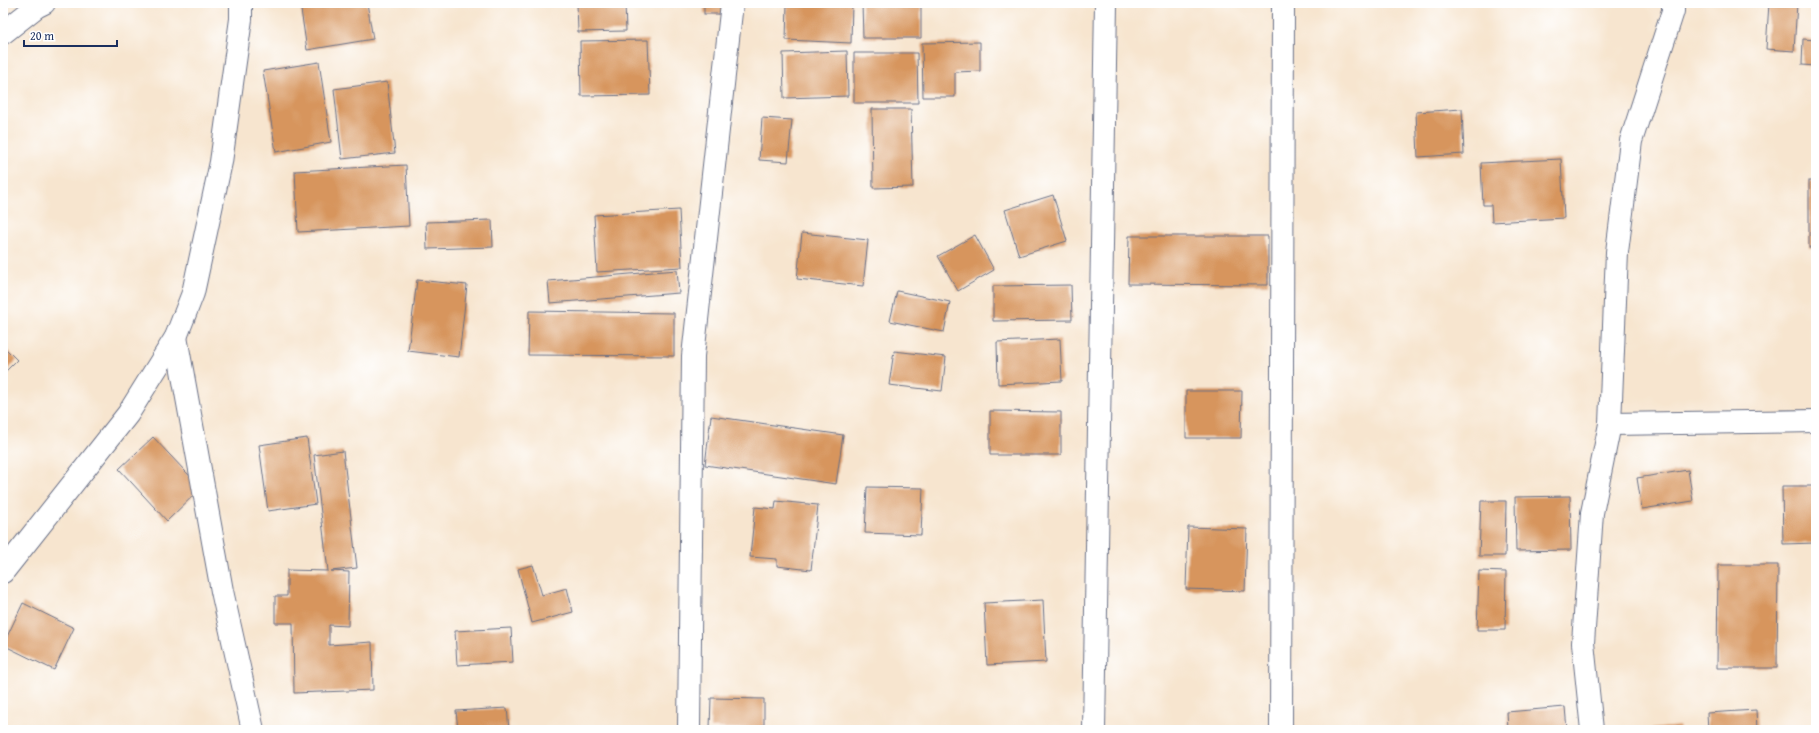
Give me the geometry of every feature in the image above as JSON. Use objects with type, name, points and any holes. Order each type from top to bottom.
[{"type":"street","points":[[3,34],[36,7],[44,3]]},
{"type":"street","points":[[3,572],[128,414],[176,337],[193,293],[221,162],[241,19],[241,3]]},
{"type":"street","points":[[689,730],[693,356],[732,3]]},
{"type":"street","points":[[1094,730],[1106,3]]},
{"type":"street","points":[[1281,730],[1283,3]]},
{"type":"street","points":[[1592,730],[1583,643],[1592,513],[1610,424],[1617,252],[1632,141],[1673,11],[1674,3]]},
{"type":"street","points":[[176,337],[222,591],[253,730]]},
{"type":"street","points":[[1610,424],[1816,421]]},
{"type":"building","points":[[300,3],[367,3],[373,39],[307,50]]},
{"type":"building","points":[[577,3],[625,3],[626,31],[578,32]]},
{"type":"building","points":[[704,3],[724,3],[724,14],[704,14]]},
{"type":"building","points":[[787,3],[852,3],[851,43],[786,40]]},
{"type":"building","points":[[862,3],[921,3],[921,38],[863,38]]},
{"type":"building","points":[[1769,3],[1797,3],[1794,51],[1766,49]]},
{"type":"building","points":[[1803,39],[1816,40],[1816,66],[1802,65]]},
{"type":"building","points":[[648,40],[650,95],[581,96],[580,41]]},
{"type":"building","points":[[980,42],[980,71],[955,72],[955,97],[923,97],[922,43]]},
{"type":"building","points":[[847,51],[848,96],[784,98],[783,53]]},
{"type":"building","points":[[854,53],[917,53],[918,103],[854,103]]},
{"type":"building","points":[[319,62],[331,142],[276,152],[263,71]]},
{"type":"building","points":[[387,82],[395,153],[342,159],[334,89]]},
{"type":"building","points":[[872,109],[911,109],[913,187],[873,188]]},
{"type":"building","points":[[1462,109],[1464,154],[1418,157],[1416,112]]},
{"type":"building","points":[[762,118],[792,120],[788,162],[759,160]]},
{"type":"building","points":[[1561,159],[1564,218],[1492,222],[1491,205],[1483,205],[1481,163]]},
{"type":"building","points":[[406,165],[409,226],[298,232],[295,171]]},
{"type":"building","points":[[1809,181],[1816,181],[1816,248],[1809,248]]},
{"type":"building","points":[[1053,195],[1067,241],[1019,256],[1005,210]]},
{"type":"building","points":[[679,210],[682,267],[597,272],[594,215]]},
{"type":"building","points":[[492,220],[493,247],[427,249],[426,222]]},
{"type":"building","points":[[802,233],[868,240],[863,286],[797,279]]},
{"type":"building","points":[[975,235],[994,270],[958,291],[938,256]]},
{"type":"building","points":[[1129,236],[1268,236],[1268,285],[1128,284]]},
{"type":"building","points":[[677,270],[679,293],[550,303],[548,281]]},
{"type":"building","points":[[417,280],[467,285],[459,357],[408,351]]},
{"type":"building","points":[[1071,285],[1072,320],[993,321],[993,286]]},
{"type":"building","points":[[897,291],[950,302],[944,332],[890,321]]},
{"type":"building","points":[[529,311],[674,313],[674,356],[528,355]]},
{"type":"building","points":[[1060,339],[1062,381],[998,384],[997,342]]},
{"type":"building","points":[[3,346],[17,360],[3,374]]},
{"type":"building","points":[[894,351],[946,357],[942,391],[889,385]]},
{"type":"building","points":[[1186,391],[1242,391],[1241,438],[1186,438]]},
{"type":"building","points":[[990,411],[1061,412],[1061,455],[990,455]]},
{"type":"building","points":[[711,416],[843,435],[836,484],[705,465]]},
{"type":"building","points":[[153,437],[201,488],[167,521],[119,469]]},
{"type":"building","points":[[307,438],[316,504],[268,511],[259,445]]},
{"type":"building","points":[[343,451],[357,568],[331,571],[349,572],[348,626],[329,625],[329,645],[372,642],[373,690],[294,693],[293,623],[275,623],[275,596],[287,596],[287,570],[328,571],[314,455]]},
{"type":"building","points":[[1688,470],[1693,501],[1642,509],[1637,478]]},
{"type":"building","points":[[1782,486],[1816,486],[1816,543],[1783,544]]},
{"type":"building","points":[[867,487],[923,488],[921,535],[865,533]]},
{"type":"building","points":[[1570,496],[1571,550],[1516,551],[1515,497]]},
{"type":"building","points":[[776,501],[818,505],[811,570],[777,566],[777,559],[750,557],[755,507],[775,509]]},
{"type":"building","points":[[1481,501],[1506,501],[1505,556],[1479,556]]},
{"type":"building","points":[[1188,527],[1247,529],[1245,591],[1186,589]]},
{"type":"building","points":[[533,565],[542,595],[567,588],[573,612],[532,623],[518,569]]},
{"type":"building","points":[[1718,565],[1778,565],[1777,668],[1717,668]]},
{"type":"building","points":[[1479,571],[1506,572],[1505,630],[1477,630]]},
{"type":"building","points":[[1043,600],[1046,662],[987,665],[984,603]]},
{"type":"building","points":[[23,603],[74,628],[54,670],[3,645]]},
{"type":"building","points":[[511,628],[513,662],[457,665],[455,631]]},
{"type":"building","points":[[711,698],[764,699],[764,729],[710,728]]},
{"type":"building","points":[[1565,707],[1567,730],[1508,730],[1507,712]]},
{"type":"building","points":[[507,708],[509,730],[458,730],[456,711]]},
{"type":"building","points":[[1756,710],[1757,730],[1708,730],[1707,713]]},
{"type":"building","points":[[1679,726],[1680,730],[1651,730],[1651,729]]}]
